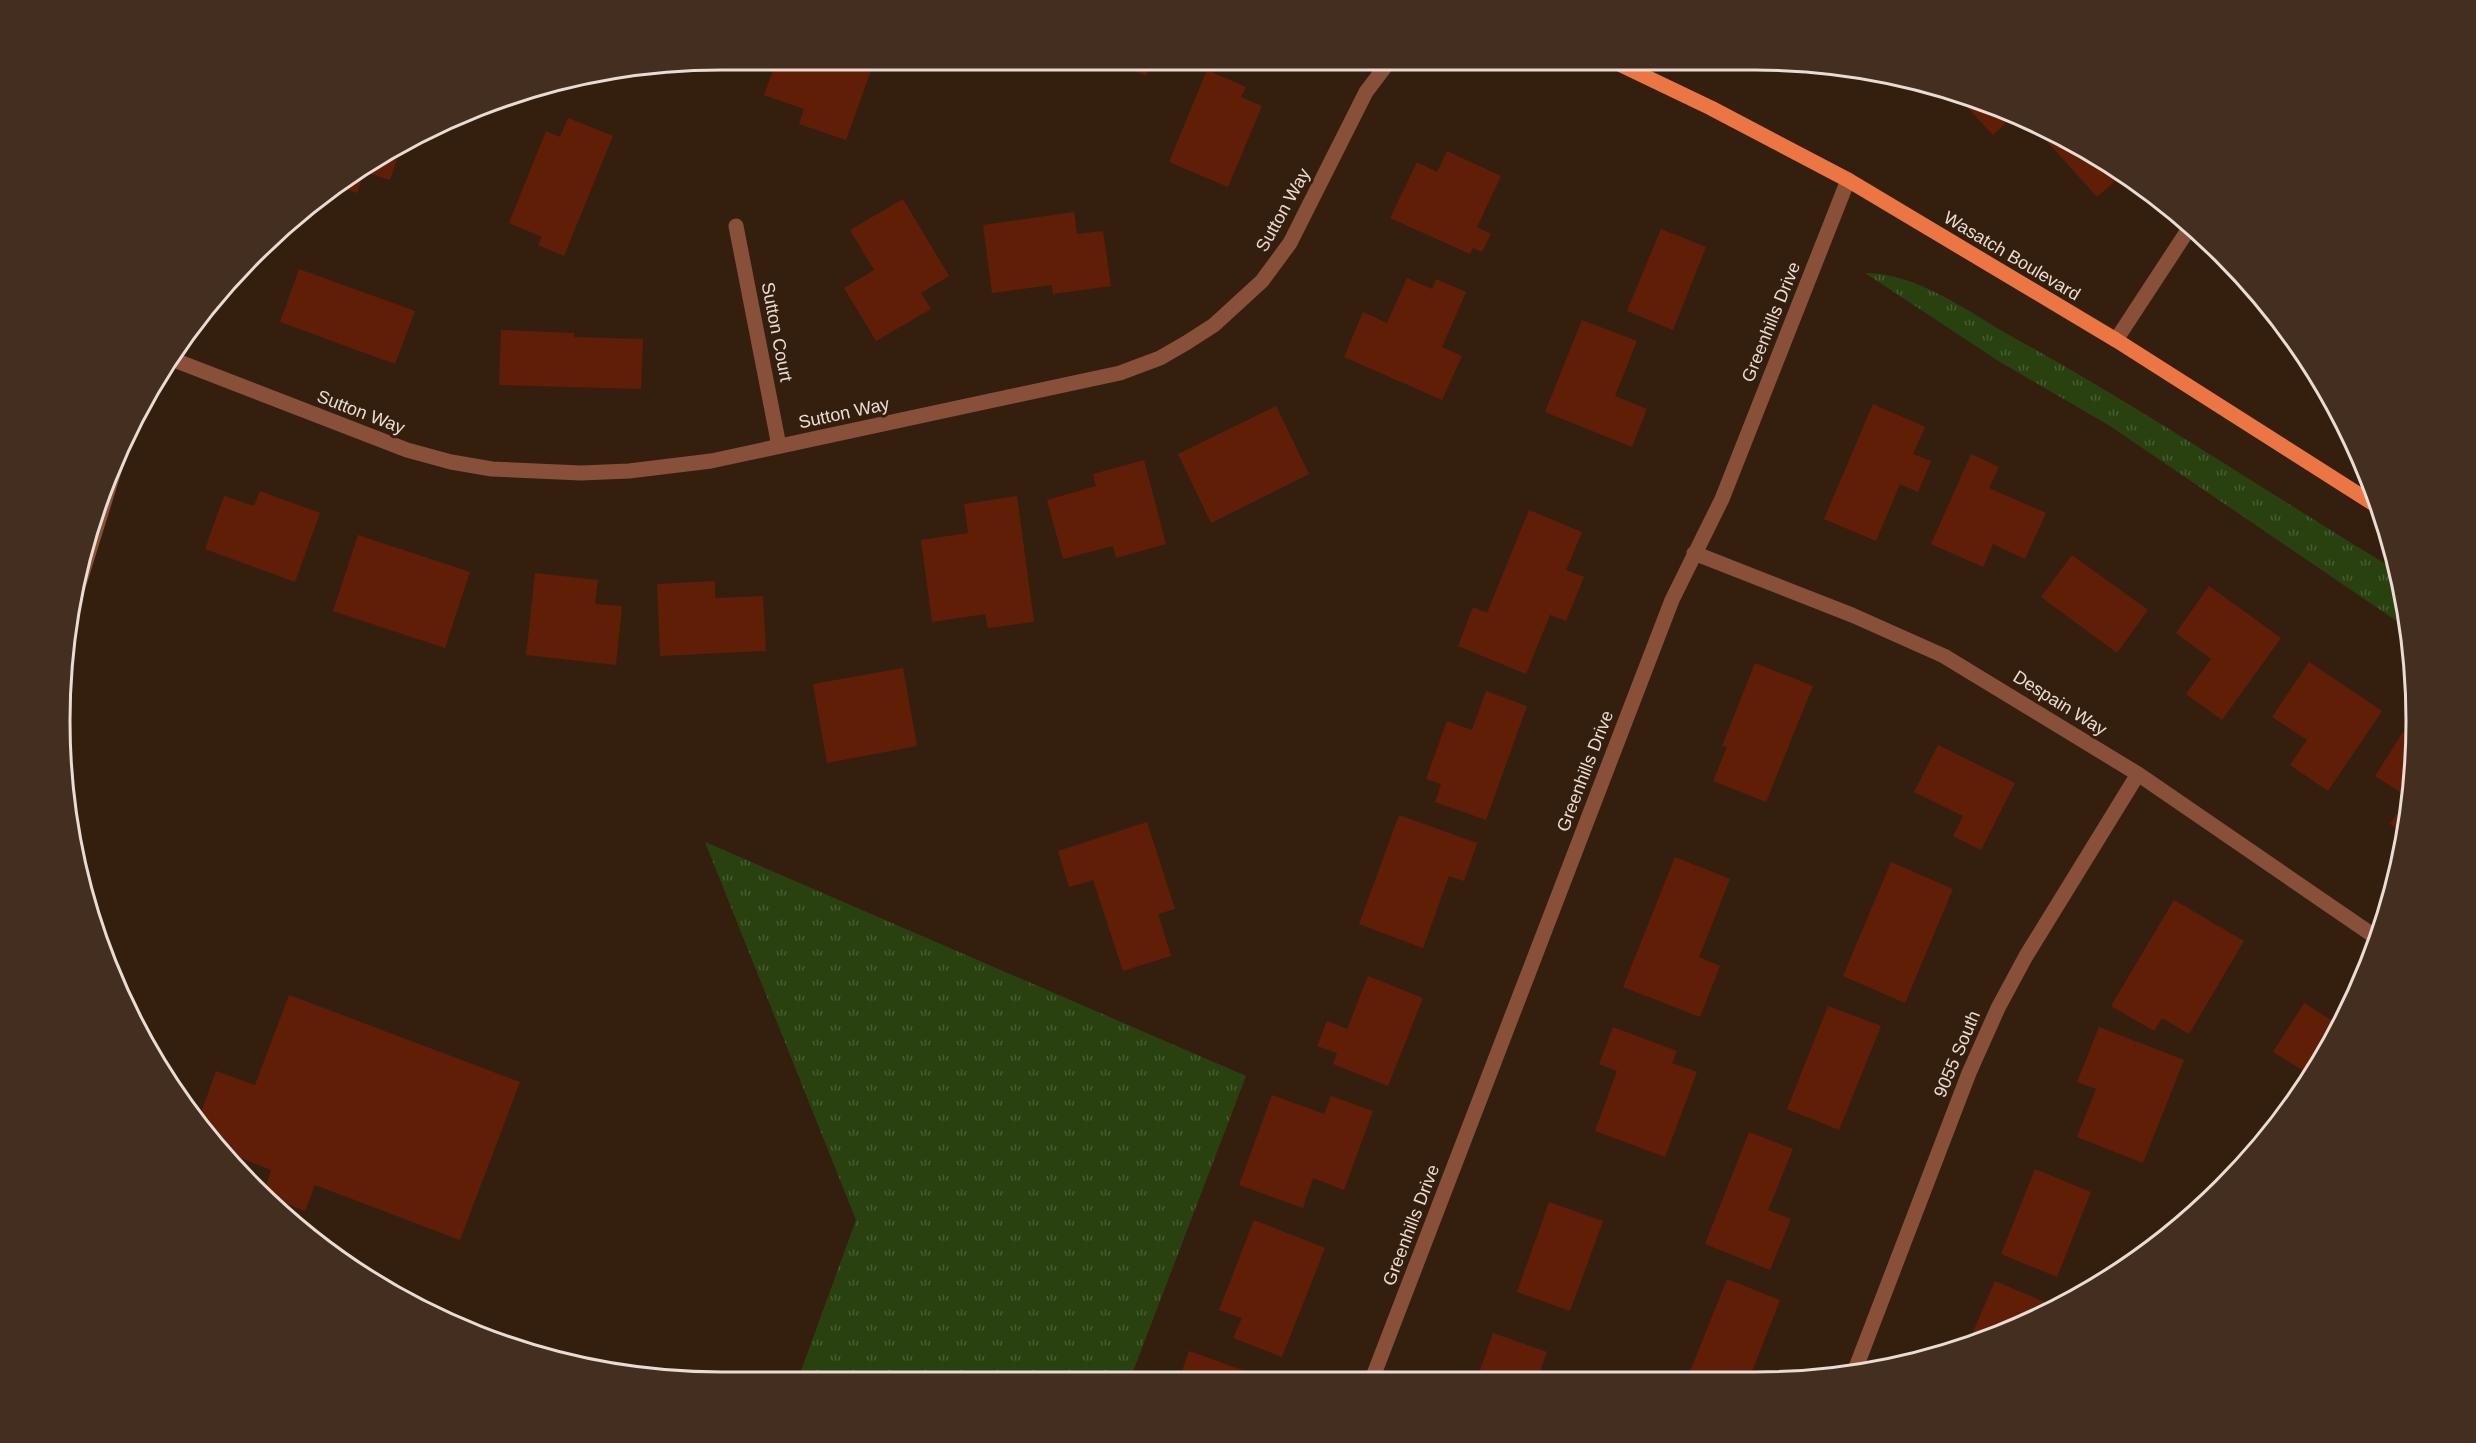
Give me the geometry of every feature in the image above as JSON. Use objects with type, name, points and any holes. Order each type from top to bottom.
[{"type":"main road","name":"Wasatch Boulevard","points":[[1632,70],[1711,108],[1848,180],[2116,340],[2366,499]]},
{"type":"street","name":"Sutton Way","points":[[179,362],[407,450],[451,462],[492,469],[558,473],[629,471],[711,460],[1120,373],[1160,358],[1214,325],[1262,281],[1277,262],[1301,223],[1366,92],[1383,70]]},
{"type":"street","name":"Greenhills Drive","points":[[1375,1372],[1668,611],[1722,499],[1848,180]]},
{"type":"street","name":"Sutton Court","points":[[736,226],[779,446]]},
{"type":"street","points":[[2116,340],[2186,234]]},
{"type":"street","name":"Despain Way","points":[[1694,553],[1852,615],[1944,656],[2138,774],[2370,933]]},
{"type":"street","name":"9055 South","points":[[1857,1364],[1969,1073],[1998,1008],[2026,956],[2138,774]]},
{"type":"green space","points":[[1865,273],[1903,279],[1958,304],[2156,421],[2386,564],[2397,622],[2110,426],[2000,362]]},
{"type":"green space","points":[[705,842],[1246,1076],[1133,1372],[801,1372],[856,1220]]},
{"type":"building","points":[[773,70],[871,70],[846,140],[799,124],[804,109],[764,95]]},
{"type":"building","points":[[1133,70],[1149,70],[1146,76]]},
{"type":"building","points":[[1207,70],[1246,87],[1241,97],[1262,106],[1228,187],[1169,162]]},
{"type":"building","points":[[1966,106],[2007,122],[1993,135]]},
{"type":"building","points":[[568,118],[613,136],[564,256],[538,245],[542,237],[509,223],[546,131],[560,137]]},
{"type":"building","points":[[2046,140],[2116,180],[2097,197]]},
{"type":"building","points":[[1447,151],[1501,176],[1477,227],[1491,234],[1482,252],[1473,248],[1470,254],[1390,218],[1417,162],[1437,172]]},
{"type":"building","points":[[398,157],[390,180],[370,174]]},
{"type":"building","points":[[362,179],[357,193],[347,190]]},
{"type":"building","points":[[903,199],[949,276],[921,293],[931,309],[876,341],[844,288],[874,270],[850,230]]},
{"type":"building","points":[[1074,212],[1077,234],[1103,231],[1111,286],[1053,294],[1052,285],[992,293],[983,225]]},
{"type":"building","points":[[1661,229],[1706,247],[1673,330],[1627,311]]},
{"type":"building","points":[[299,269],[415,311],[395,364],[280,322]]},
{"type":"building","points":[[1407,278],[1432,289],[1436,279],[1466,292],[1442,347],[1462,356],[1442,400],[1344,357],[1363,312],[1387,323]]},
{"type":"building","points":[[1582,320],[1637,341],[1615,396],[1647,409],[1632,447],[1545,412]]},
{"type":"building","points":[[501,330],[574,333],[574,337],[643,339],[641,389],[499,385]]},
{"type":"building","points":[[1873,404],[1925,427],[1913,454],[1931,461],[1918,492],[1900,484],[1876,541],[1824,519]]},
{"type":"building","points":[[1276,406],[1309,474],[1211,523],[1178,454]]},
{"type":"building","points":[[1971,454],[1999,467],[1989,488],[2046,513],[2025,559],[1993,544],[1983,567],[1931,544]]},
{"type":"building","points":[[1144,460],[1166,544],[1116,558],[1113,546],[1063,559],[1047,500],[1096,486],[1093,474]]},
{"type":"building","points":[[260,491],[320,513],[295,582],[205,549],[224,496],[254,506]]},
{"type":"building","points":[[1017,496],[1034,622],[988,628],[985,614],[932,622],[921,540],[968,533],[964,504]]},
{"type":"building","points":[[1529,510],[1582,532],[1566,570],[1584,577],[1566,621],[1550,615],[1526,674],[1458,646],[1473,607],[1487,613]]},
{"type":"building","points":[[358,535],[470,572],[445,648],[333,611]]},
{"type":"building","points":[[2072,555],[2148,610],[2117,653],[2041,597]]},
{"type":"building","points":[[535,573],[598,580],[595,604],[622,606],[616,665],[526,655]]},
{"type":"building","points":[[715,581],[715,598],[763,596],[766,651],[660,656],[657,584]]},
{"type":"building","points":[[2209,586],[2281,638],[2222,720],[2186,694],[2211,659],[2176,633]]},
{"type":"building","points":[[2309,662],[2382,711],[2328,791],[2290,765],[2307,740],[2272,717]]},
{"type":"building","points":[[1755,663],[1813,686],[1766,802],[1713,781],[1727,747],[1722,746]]},
{"type":"building","points":[[903,668],[917,746],[827,763],[813,684]]},
{"type":"building","points":[[1486,691],[1527,706],[1486,820],[1435,802],[1441,784],[1426,779],[1447,721],[1472,730]]},
{"type":"building","points":[[2403,732],[2405,734],[2401,793],[2375,776]]},
{"type":"building","points":[[1938,745],[2015,783],[1981,850],[1953,836],[1963,816],[1914,792]]},
{"type":"building","points":[[2399,810],[2396,828],[2390,824]]},
{"type":"building","points":[[1399,815],[1477,843],[1464,881],[1449,876],[1423,948],[1359,924]]},
{"type":"building","points":[[1147,822],[1175,909],[1158,914],[1171,956],[1123,971],[1093,880],[1069,887],[1058,851]]},
{"type":"building","points":[[1675,857],[1730,879],[1699,957],[1720,966],[1700,1017],[1623,987]]},
{"type":"building","points":[[1891,862],[1953,889],[1905,1003],[1843,976]]},
{"type":"building","points":[[2174,900],[2244,941],[2189,1034],[2162,1018],[2154,1031],[2111,1006]]},
{"type":"building","points":[[1368,976],[1423,998],[1388,1086],[1333,1064],[1337,1053],[1317,1046],[1327,1021],[1347,1029]]},
{"type":"building","points":[[289,995],[520,1082],[460,1240],[315,1185],[305,1211],[283,1203],[266,1186],[271,1170],[237,1156],[201,1113],[216,1071],[255,1085]]},
{"type":"building","points":[[2304,1003],[2332,1021],[2303,1071],[2273,1052]]},
{"type":"building","points":[[1828,1006],[1881,1026],[1839,1130],[1787,1109]]},
{"type":"building","points":[[1613,1027],[1677,1051],[1672,1063],[1697,1072],[1665,1157],[1595,1131],[1617,1071],[1599,1064]]},
{"type":"building","points":[[2099,1027],[2184,1060],[2143,1163],[2077,1137],[2096,1089],[2077,1082]]},
{"type":"building","points":[[1272,1095],[1324,1114],[1331,1096],[1373,1111],[1344,1190],[1313,1178],[1303,1208],[1239,1185]]},
{"type":"building","points":[[1749,1132],[1793,1149],[1768,1210],[1791,1219],[1770,1270],[1705,1244]]},
{"type":"building","points":[[2035,1169],[2091,1192],[2057,1277],[2001,1254]]},
{"type":"building","points":[[1549,1202],[1603,1221],[1570,1311],[1517,1292]]},
{"type":"building","points":[[1254,1220],[1325,1248],[1282,1357],[1233,1338],[1242,1318],[1219,1310]]},
{"type":"building","points":[[1727,1279],[1780,1300],[1752,1372],[1690,1372]]},
{"type":"building","points":[[1995,1281],[2046,1303],[2004,1323],[1972,1335]]},
{"type":"building","points":[[1493,1333],[1547,1352],[1540,1372],[1479,1372]]},
{"type":"building","points":[[1189,1351],[1248,1372],[1182,1372]]}]
